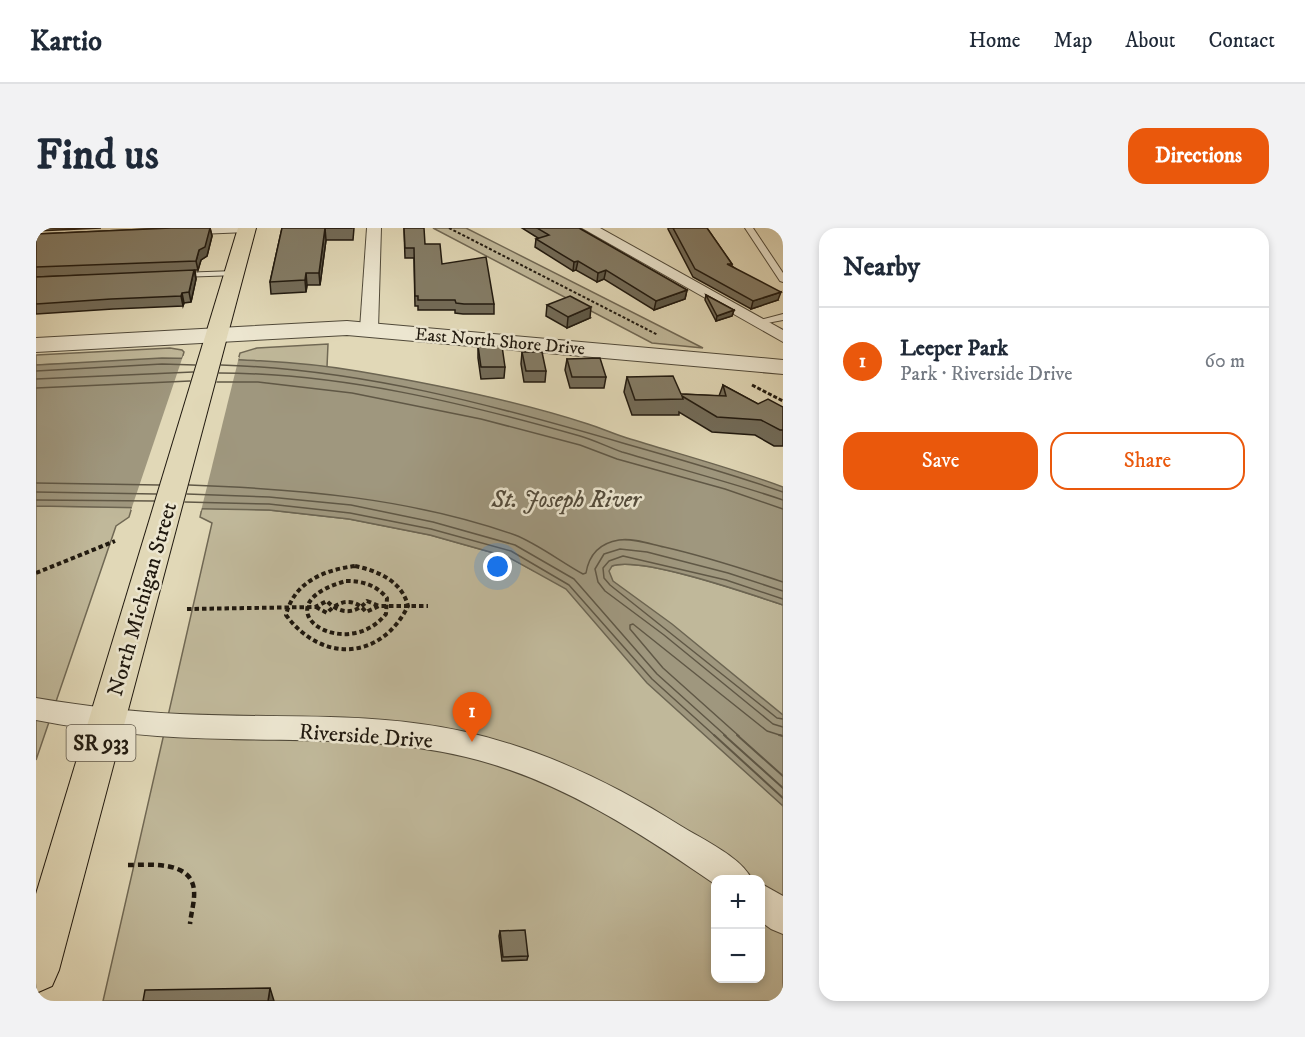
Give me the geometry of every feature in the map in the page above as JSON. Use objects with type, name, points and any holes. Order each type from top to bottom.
[{"type":"main road","name":"North Michigan Street","points":[[36,970],[247,228]]},
{"type":"street","points":[[157,232],[247,228]]},
{"type":"street","points":[[369,329],[374,228]]},
{"type":"street","points":[[589,228],[783,337]]},
{"type":"street","name":"East North Shore Drive","points":[[36,345],[214,344],[369,329],[783,367]]},
{"type":"street","name":"Riverside Drive","points":[[36,709],[160,727],[348,731],[421,736],[480,747],[540,767],[600,793],[730,875]]},
{"type":"street","points":[[765,903],[783,917]]},
{"type":"lane","points":[[749,228],[783,279]]},
{"type":"lane","points":[[167,276],[235,273]]},
{"type":"lane","points":[[757,322],[783,316]]},
{"type":"path","points":[[449,228],[661,337]]},
{"type":"path","points":[[36,573],[115,541]]},
{"type":"path","points":[[355,566],[369,569],[390,579],[403,592],[408,606],[403,620],[387,637],[353,650],[330,647],[306,637],[287,618],[287,607],[292,594],[308,582],[323,573],[355,566]]},
{"type":"path","points":[[351,580],[367,583],[380,589],[387,598],[384,617],[371,627],[346,634],[335,634],[315,626],[307,617],[307,607],[311,596],[327,584],[351,580]]},
{"type":"path","points":[[187,609],[315,607],[327,601],[339,611],[350,612],[363,606],[367,601],[379,606],[428,606]]},
{"type":"path","points":[[315,607],[327,613],[332,607],[344,601],[355,602],[363,606]]},
{"type":"path","points":[[128,865],[169,866],[184,873],[193,885],[190,924]]},
{"type":"shaded area","points":[[433,228],[466,228],[703,348],[652,343]]},
{"type":"shaded area","points":[[328,344],[327,367],[238,360],[240,353],[257,348]]},
{"type":"shaded area","points":[[170,348],[182,350],[184,352],[182,359],[36,365],[36,355]]},
{"type":"shaded area","points":[[36,506],[132,507],[129,517],[116,526],[36,760]]},
{"type":"shaded area","points":[[202,508],[269,510],[349,519],[430,535],[508,557],[534,571],[626,564],[646,566],[722,585],[783,605],[783,1001],[103,1001],[212,523],[200,517]]},
{"type":"water","name":"St. Joseph River","points":[[162,358],[309,364],[444,387],[560,415],[783,487],[783,605],[696,578],[646,566],[626,564],[612,566],[609,571],[613,581],[672,624],[783,715],[783,806],[647,683],[566,589],[508,557],[430,535],[349,519],[269,510],[36,506],[36,365]]},
{"type":"pier","points":[[183,356],[239,357],[201,511],[131,510]]},
{"type":"building","points":[[210,228],[205,247],[199,250],[196,261],[36,267],[36,234]]},
{"type":"building","points":[[282,228],[325,228],[319,273],[306,273],[305,280],[270,282]]},
{"type":"building","points":[[404,228],[424,228],[425,244],[440,244],[442,264],[486,257],[494,304],[464,304],[456,303],[455,300],[418,300],[418,296],[415,296],[414,248],[405,248]]},
{"type":"building","points":[[537,228],[579,228],[687,290],[656,301],[606,270],[598,273],[578,261],[574,262],[536,239],[549,235]]},
{"type":"building","points":[[673,228],[707,228],[732,264],[727,264],[781,292],[753,301],[695,269]]},
{"type":"building","points":[[194,270],[189,292],[182,293],[181,296],[36,304],[36,277]]},
{"type":"building","points":[[706,295],[734,310],[717,316]]},
{"type":"building","points":[[570,296],[591,307],[568,317],[547,305]]},
{"type":"building","points":[[478,346],[502,346],[505,367],[481,367]]},
{"type":"building","points":[[522,352],[542,352],[546,371],[526,371]]},
{"type":"building","points":[[600,358],[606,377],[572,377],[567,359]]},
{"type":"building","points":[[673,376],[681,394],[726,396],[723,385],[758,404],[768,399],[783,407],[783,430],[761,420],[717,417],[682,396],[683,399],[635,400],[627,377]]},
{"type":"building","points":[[525,930],[528,956],[503,957],[500,931]]},
{"type":"building","points":[[270,988],[268,1001],[143,1001],[145,990]]},
{"type":"place","name":"Leeper Park","points":[[472,742]]}]
